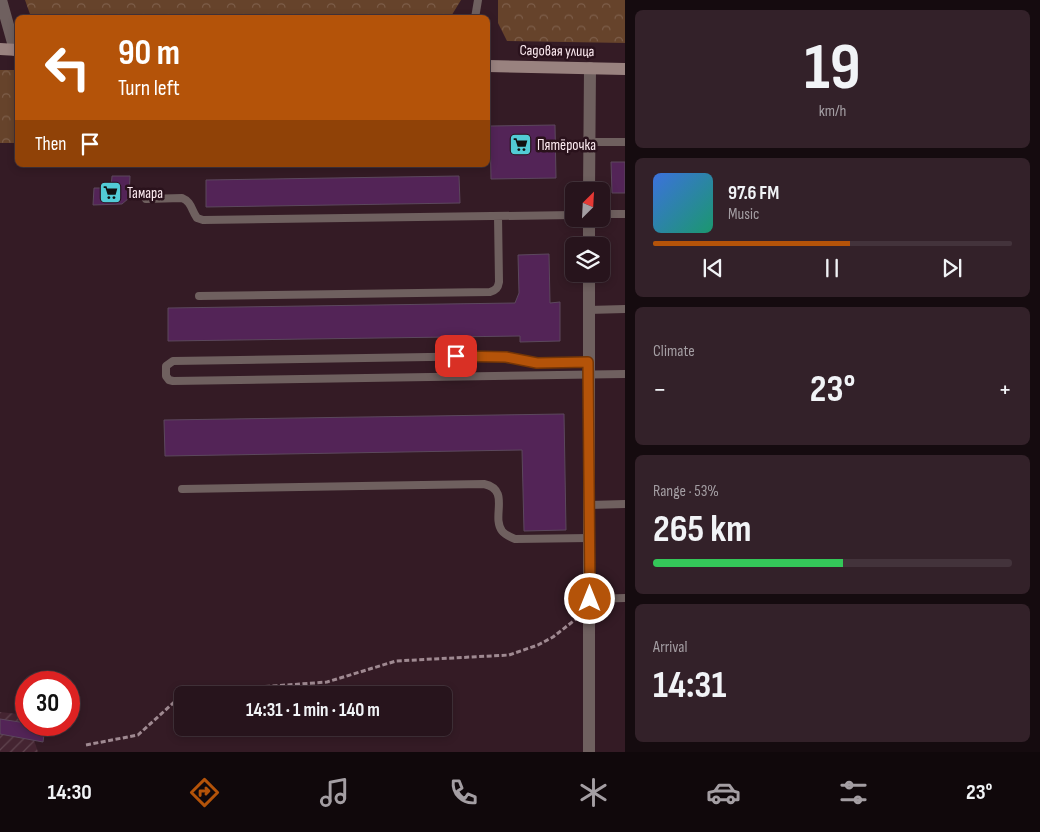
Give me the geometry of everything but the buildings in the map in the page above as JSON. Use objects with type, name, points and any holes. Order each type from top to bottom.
[{"type":"main road","points":[[0,50],[15,50]]},
{"type":"main road","name":"Садовая улица","points":[[490,66],[625,69]]},
{"type":"street","points":[[2,0],[15,46]]},
{"type":"street","points":[[589,182],[590,68]]},
{"type":"street","points":[[589,282],[589,752]]},
{"type":"lane","points":[[476,15],[478,0]]},
{"type":"lane","points":[[589,142],[625,142]]},
{"type":"lane","points":[[146,199],[182,198],[191,204],[197,218],[203,220],[565,214]]},
{"type":"lane","points":[[610,214],[625,214]]},
{"type":"lane","points":[[199,296],[480,292],[495,290],[499,282],[498,216]]},
{"type":"lane","points":[[588,310],[625,309]]},
{"type":"lane","points":[[588,369],[173,381],[169,380],[166,376],[166,366],[173,361],[493,356],[625,374]]},
{"type":"lane","points":[[182,489],[484,484],[493,488],[499,497],[499,525],[506,535],[515,539],[589,538]]},
{"type":"lane","points":[[589,505],[625,504]]},
{"type":"lane","points":[[590,603],[625,598]]},
{"type":"path","points":[[273,686],[327,682],[396,661],[509,655],[538,645],[553,637],[590,603]]},
{"type":"path","points":[[86,745],[138,735],[174,703]]},
{"type":"shaded area","points":[[0,712],[15,714],[15,736],[33,736],[38,752],[0,752]]},
{"type":"green space","points":[[25,0],[461,0],[452,15],[30,15]]},
{"type":"green space","points":[[498,0],[625,0],[625,43],[507,41],[498,23]]},
{"type":"green space","points":[[0,70],[15,70],[15,143],[0,143]]},
{"type":"place","name":"Пятёрочка","points":[[521,145]]},
{"type":"place","name":"Тамара","points":[[111,193]]},
{"type":"route","points":[[456,356],[506,357],[537,363],[588,362],[590,599]]}]
